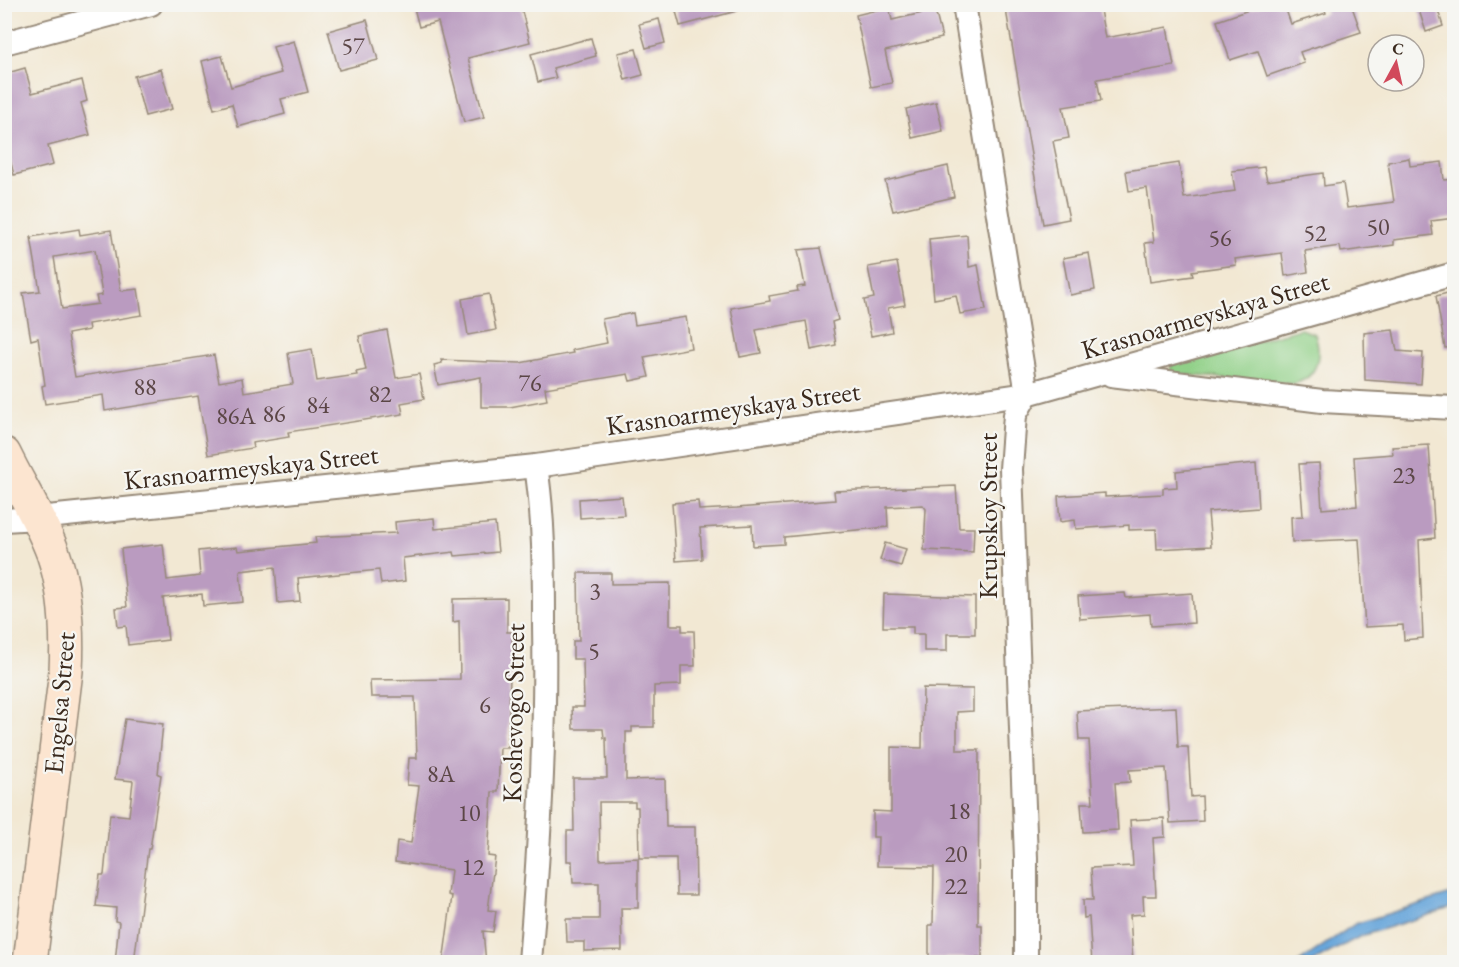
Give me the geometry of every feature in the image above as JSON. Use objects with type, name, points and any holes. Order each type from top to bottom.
[{"type":"street","points":[[4,43],[151,4]]},
{"type":"street","points":[[964,4],[1027,394]]},
{"type":"street","name":"Krasnoarmeyskaya Street","points":[[4,520],[536,466],[1027,394],[1455,274]]},
{"type":"street","points":[[1101,374],[1322,401],[1455,408]]},
{"type":"street","name":"Krupskoy Street","points":[[1026,963],[1026,858],[1011,469],[1016,415],[1027,394]]},
{"type":"street","name":"Engelsa Street","points":[[4,454],[38,518],[59,573],[67,652],[30,963]]},
{"type":"street","name":"Koshevogo Street","points":[[530,963],[544,743],[543,509],[536,466]]},
{"type":"green space","points":[[1300,329],[1315,334],[1318,358],[1313,372],[1308,377],[1292,384],[1175,374],[1170,370],[1172,364]]},
{"type":"water","points":[[1454,893],[1454,907],[1361,936],[1312,962],[1299,962],[1355,924]]},
{"type":"building","points":[[413,4],[520,4],[530,42],[468,58],[484,117],[464,122],[438,22],[419,27]]},
{"type":"building","points":[[674,4],[736,4],[737,11],[680,26]]},
{"type":"building","points":[[1038,4],[1099,4],[1105,38],[1167,27],[1174,66],[1097,79],[1101,101],[1063,107],[1069,138],[1053,141],[1069,219],[1043,224],[1006,10]]},
{"type":"building","points":[[1266,4],[1284,4],[1291,24],[1326,13],[1323,4],[1351,4],[1361,32],[1300,52],[1304,63],[1267,76],[1258,51],[1230,60],[1217,21]]},
{"type":"building","points":[[1417,4],[1436,4],[1443,26],[1426,32]]},
{"type":"building","points":[[889,7],[892,20],[935,10],[942,38],[885,51],[892,83],[871,87],[856,15]]},
{"type":"building","points":[[659,19],[665,43],[646,48],[639,24]]},
{"type":"building","points":[[367,20],[378,60],[339,70],[328,31]]},
{"type":"building","points":[[591,38],[596,56],[553,68],[556,78],[538,82],[531,54]]},
{"type":"building","points":[[294,41],[308,92],[281,99],[285,114],[238,127],[232,104],[214,109],[202,61],[222,56],[231,87],[281,73],[273,47]]},
{"type":"building","points":[[636,49],[643,75],[625,80],[618,53]]},
{"type":"building","points":[[25,68],[32,93],[82,80],[87,101],[81,103],[90,135],[48,146],[53,165],[14,175],[4,136],[4,74]]},
{"type":"building","points":[[161,69],[172,109],[145,116],[134,76]]},
{"type":"building","points":[[936,102],[943,131],[912,138],[906,109]]},
{"type":"building","points":[[1409,158],[1410,166],[1442,162],[1444,180],[1455,179],[1455,218],[1431,221],[1433,235],[1394,240],[1394,245],[1341,252],[1340,246],[1305,251],[1308,272],[1285,276],[1282,253],[1235,259],[1236,265],[1192,271],[1193,276],[1150,282],[1145,243],[1154,242],[1147,188],[1129,191],[1126,171],[1179,163],[1184,198],[1235,191],[1232,171],[1264,167],[1267,181],[1323,173],[1324,186],[1343,183],[1347,208],[1394,202],[1388,162]]},
{"type":"building","points":[[948,166],[954,197],[893,211],[885,181]]},
{"type":"building","points":[[79,229],[80,235],[111,230],[121,291],[138,289],[142,315],[88,324],[89,330],[68,334],[75,377],[214,355],[219,382],[242,378],[244,392],[293,384],[288,353],[312,349],[317,381],[357,375],[356,372],[366,370],[359,336],[387,330],[396,378],[419,374],[424,399],[401,403],[403,414],[288,432],[289,437],[252,443],[253,448],[208,455],[198,396],[105,411],[103,395],[45,404],[42,386],[45,385],[38,338],[31,340],[23,293],[40,291],[31,237]],"holes":[[[95,250],[102,295],[96,296],[98,304],[62,309],[54,257]]]},
{"type":"building","points":[[967,235],[969,267],[978,265],[986,310],[960,314],[956,295],[934,299],[929,239]]},
{"type":"building","points":[[821,248],[838,320],[832,322],[836,345],[811,350],[806,321],[756,330],[761,353],[740,357],[731,308],[770,301],[769,296],[798,291],[797,287],[805,286],[798,250]]},
{"type":"building","points":[[1089,253],[1095,290],[1070,295],[1063,258]]},
{"type":"building","points":[[897,262],[905,305],[888,308],[892,332],[871,336],[864,300],[874,298],[868,267]]},
{"type":"building","points":[[1455,291],[1455,347],[1445,348],[1436,296]]},
{"type":"building","points":[[489,294],[496,330],[468,335],[462,299]]},
{"type":"building","points":[[633,313],[635,325],[686,317],[691,348],[644,357],[649,377],[630,381],[628,374],[545,388],[547,400],[510,407],[481,407],[481,377],[438,385],[434,365],[442,363],[441,360],[520,363],[573,353],[572,350],[607,343],[602,319]]},
{"type":"building","points":[[1393,330],[1397,351],[1423,353],[1421,384],[1365,380],[1364,333]]},
{"type":"building","points":[[1429,445],[1435,538],[1419,540],[1423,638],[1404,640],[1403,625],[1365,627],[1359,539],[1292,542],[1291,517],[1303,516],[1299,464],[1319,463],[1322,509],[1357,506],[1354,457],[1393,454],[1392,447]]},
{"type":"building","points":[[1256,463],[1259,508],[1208,512],[1211,546],[1157,549],[1156,529],[1129,530],[1129,525],[1076,529],[1075,520],[1060,522],[1058,496],[1105,493],[1105,497],[1163,494],[1163,488],[1177,487],[1176,471]]},
{"type":"building","points":[[956,486],[959,528],[974,528],[973,552],[924,550],[926,509],[923,505],[887,507],[888,527],[784,537],[784,544],[753,546],[752,525],[700,528],[702,559],[676,561],[672,503],[698,501],[699,510],[737,508],[835,500],[834,491]]},
{"type":"building","points":[[622,496],[624,515],[580,518],[579,499]]},
{"type":"building","points":[[434,518],[435,529],[495,523],[498,552],[455,556],[454,552],[403,558],[405,581],[381,584],[379,570],[298,578],[300,601],[278,603],[275,567],[240,571],[243,602],[203,606],[202,594],[163,598],[168,640],[128,645],[126,626],[118,627],[116,608],[127,607],[121,549],[163,544],[167,580],[200,576],[198,551],[237,547],[238,551],[316,543],[315,537],[396,533],[395,522]]},
{"type":"building","points":[[885,543],[906,549],[901,566],[880,560]]},
{"type":"building","points":[[578,573],[611,573],[611,584],[670,583],[670,625],[682,625],[682,631],[694,631],[695,666],[681,666],[681,685],[654,686],[654,727],[632,727],[632,732],[626,732],[626,780],[665,779],[666,827],[695,827],[696,895],[677,895],[676,858],[639,858],[638,807],[635,807],[635,802],[599,802],[600,860],[638,858],[638,908],[621,908],[622,950],[584,951],[584,942],[567,942],[566,919],[599,919],[599,883],[573,883],[572,861],[567,861],[567,831],[574,831],[573,778],[607,778],[606,738],[604,738],[603,729],[573,729],[572,707],[584,707],[583,659],[573,659],[573,641],[579,641]]},
{"type":"building","points":[[1125,593],[1126,598],[1192,593],[1194,623],[1151,626],[1150,614],[1080,619],[1078,596]]},
{"type":"building","points":[[884,594],[975,597],[975,634],[947,634],[947,651],[924,651],[924,634],[913,634],[913,627],[883,627]]},
{"type":"building","points":[[507,598],[507,632],[512,632],[513,676],[510,676],[508,748],[500,748],[498,792],[492,792],[488,856],[495,857],[488,910],[496,911],[493,932],[483,931],[486,963],[443,963],[452,896],[448,895],[451,870],[395,862],[397,841],[411,843],[419,786],[407,785],[409,758],[417,758],[415,697],[371,697],[370,680],[460,679],[459,621],[453,622],[453,599]]},
{"type":"building","points":[[923,688],[973,689],[973,711],[957,712],[957,750],[979,750],[978,925],[982,925],[982,958],[929,958],[929,925],[933,925],[934,867],[877,866],[878,837],[873,837],[873,811],[891,812],[891,747],[922,748]]},
{"type":"building","points":[[1176,707],[1178,747],[1188,747],[1191,797],[1202,796],[1203,821],[1170,823],[1166,768],[1129,770],[1130,782],[1115,783],[1118,830],[1083,832],[1081,803],[1093,803],[1089,740],[1079,740],[1077,711]]},
{"type":"building","points":[[125,719],[163,724],[158,774],[161,775],[150,849],[148,849],[134,963],[115,963],[119,922],[115,921],[116,908],[96,906],[100,875],[104,875],[110,814],[129,816],[133,781],[115,779]]},
{"type":"building","points":[[1164,818],[1165,837],[1153,838],[1156,896],[1143,896],[1144,914],[1130,915],[1133,963],[1092,963],[1089,917],[1084,918],[1083,900],[1093,900],[1091,868],[1133,866],[1130,820]]}]
